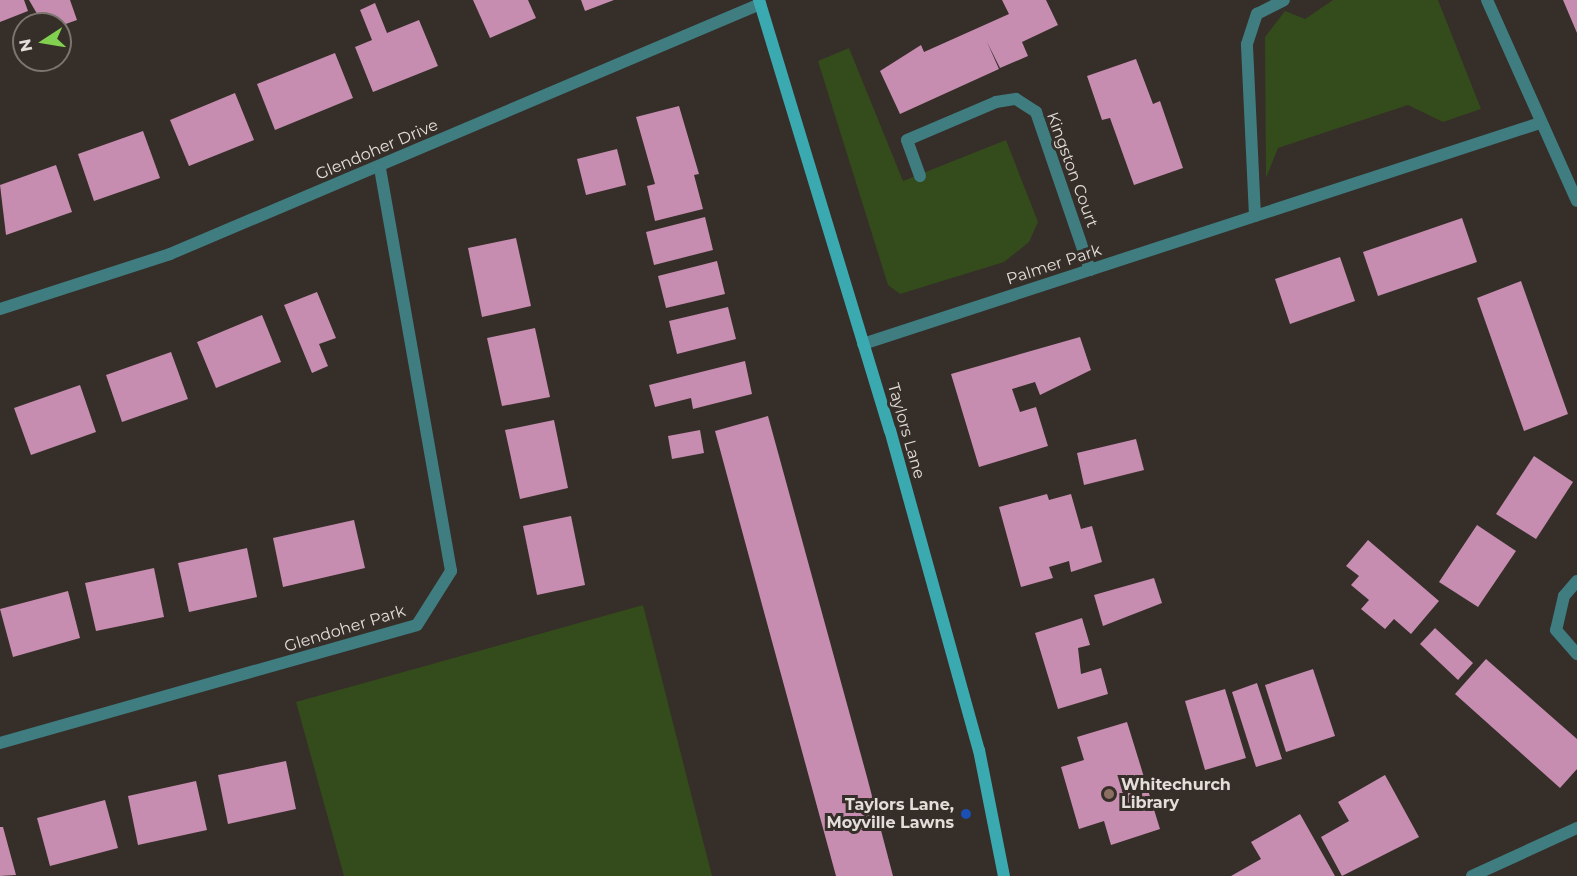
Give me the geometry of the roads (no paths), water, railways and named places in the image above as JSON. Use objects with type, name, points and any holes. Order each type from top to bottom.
[{"type":"main road","name":"Taylors Lane","points":[[759,2],[863,345],[979,750],[1004,876]]},
{"type":"street","points":[[1255,216],[1247,44],[1257,14],[1284,0]]},
{"type":"street","points":[[1487,0],[1540,123],[1577,201]]},
{"type":"street","name":"Glendoher Drive","points":[[0,309],[170,254],[380,168],[759,2]]},
{"type":"street","name":"Kingston Court","points":[[920,176],[907,140],[1016,99],[1036,112],[1090,270]]},
{"type":"street","name":"Palmer Park","points":[[863,345],[1540,123]]},
{"type":"street","name":"Glendoher Park","points":[[0,743],[417,625],[451,571],[380,168]]},
{"type":"street","points":[[1577,582],[1564,596],[1556,630],[1577,654]]},
{"type":"street","points":[[1472,876],[1577,828]]},
{"type":"place","name":"Whitechurch Library","points":[[1109,794]]},
{"type":"place","name":"Taylors Lane, Moyville Lawns","points":[[966,814]]}]
